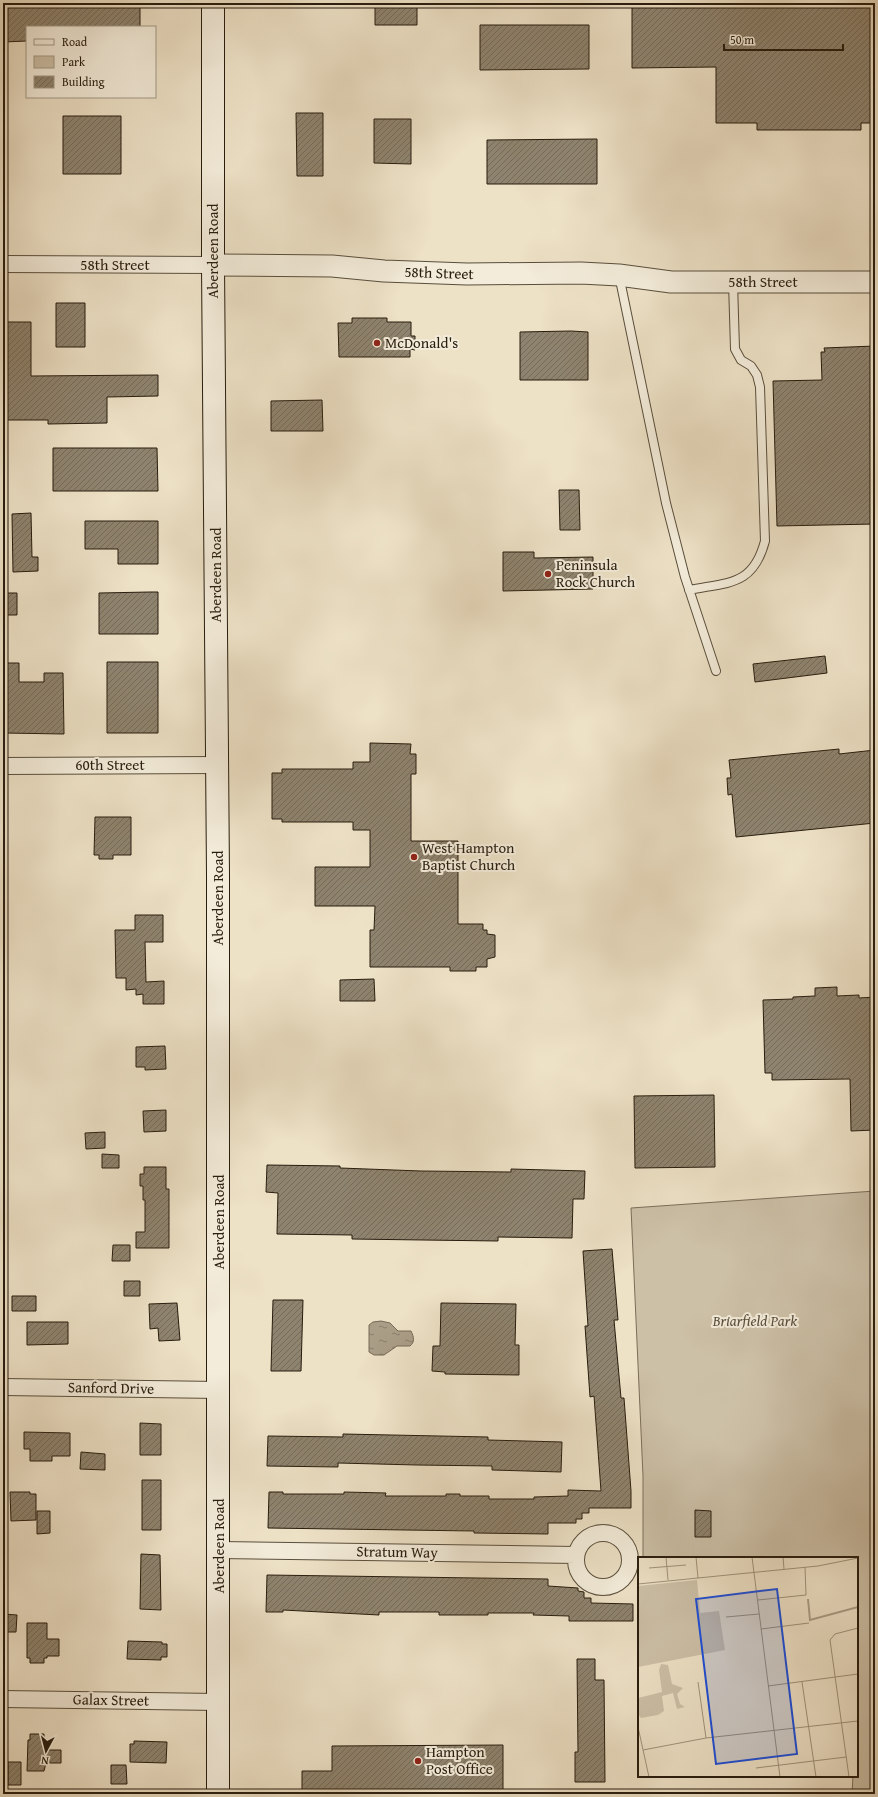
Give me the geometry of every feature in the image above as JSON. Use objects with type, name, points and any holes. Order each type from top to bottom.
[{"type":"main road","name":"Aberdeen Road","points":[[213,3],[219,1390],[218,1794]]},
{"type":"street","name":"58th Street","points":[[3,264],[332,266],[384,271],[467,274],[618,274],[671,282],[875,282]]},
{"type":"street","name":"60th Street","points":[[3,766],[217,765]]},
{"type":"street","name":"Sanford Drive","points":[[3,1387],[219,1390]]},
{"type":"street","name":"Stratum Way","points":[[219,1550],[576,1555]]},
{"type":"street","name":"Galax Street","points":[[3,1699],[218,1702]]},
{"type":"lane","points":[[618,274],[666,503],[689,590],[716,671]]},
{"type":"lane","points":[[689,590],[732,581],[747,576],[757,563],[765,541],[760,386],[757,375],[751,366],[741,360],[735,349],[732,282]]},
{"type":"green space","name":"Briarfield Park","points":[[875,1191],[875,1794],[852,1794],[853,1777],[858,1777],[858,1557],[643,1557],[643,1476],[631,1208]]},
{"type":"water","points":[[381,1321],[390,1323],[398,1331],[411,1331],[414,1339],[413,1343],[410,1346],[397,1346],[384,1355],[374,1355],[369,1352],[369,1325],[373,1322]]},
{"type":"building","points":[[3,3],[140,3],[140,26],[26,26],[26,41],[3,42]]},
{"type":"building","points":[[375,3],[417,3],[417,25],[375,25]]},
{"type":"building","points":[[632,3],[875,3],[875,123],[861,123],[861,130],[757,130],[757,123],[716,123],[716,67],[632,68]]},
{"type":"building","points":[[480,25],[589,25],[589,69],[480,70]]},
{"type":"building","points":[[296,113],[323,113],[323,176],[297,176]]},
{"type":"building","points":[[63,116],[121,116],[121,174],[63,174]]},
{"type":"building","points":[[374,119],[411,119],[411,164],[374,163]]},
{"type":"building","points":[[597,139],[597,184],[487,184],[487,140]]},
{"type":"building","points":[[56,303],[85,303],[85,347],[56,347]]},
{"type":"building","name":"McDonald's","points":[[352,318],[387,318],[387,322],[411,322],[411,336],[415,336],[415,350],[410,349],[410,357],[339,357],[338,323],[352,323]]},
{"type":"building","points":[[3,322],[31,322],[31,376],[158,375],[158,396],[107,397],[107,423],[48,424],[48,420],[3,420]]},
{"type":"building","points":[[520,332],[588,332],[588,380],[520,380]]},
{"type":"building","points":[[875,346],[875,524],[777,526],[773,381],[822,380],[821,352],[825,352],[824,348]]},
{"type":"building","points":[[322,400],[323,431],[271,431],[271,401]]},
{"type":"building","points":[[53,448],[157,448],[158,491],[53,491]]},
{"type":"building","points":[[559,490],[579,490],[580,530],[560,530]]},
{"type":"building","points":[[31,513],[32,557],[38,557],[38,571],[13,572],[12,514]]},
{"type":"building","points":[[85,521],[158,521],[158,564],[118,564],[118,549],[85,549]]},
{"type":"building","name":"Peninsula Rock Church","points":[[503,552],[534,552],[534,558],[593,557],[593,589],[503,591]]},
{"type":"building","points":[[158,592],[158,634],[99,634],[99,593]]},
{"type":"building","points":[[3,593],[17,593],[17,615],[3,615]]},
{"type":"building","points":[[825,656],[827,673],[755,682],[753,664]]},
{"type":"building","points":[[107,662],[158,662],[158,733],[107,733]]},
{"type":"building","points":[[3,663],[19,663],[19,682],[44,682],[44,673],[63,673],[64,734],[4,733]]},
{"type":"building","name":"West Hampton Baptist Church","points":[[370,743],[411,744],[410,754],[416,754],[416,774],[411,774],[411,841],[458,841],[458,924],[483,924],[483,930],[487,930],[487,934],[495,935],[495,957],[487,959],[487,967],[476,967],[476,971],[450,971],[450,967],[370,967],[370,930],[374,930],[375,906],[315,906],[315,867],[370,867],[370,830],[353,830],[353,822],[282,822],[282,819],[272,819],[272,773],[282,773],[282,769],[353,769],[353,762],[370,762]]},
{"type":"building","points":[[839,749],[839,754],[875,750],[875,823],[736,837],[732,794],[728,795],[727,778],[731,778],[729,760]]},
{"type":"building","points":[[95,817],[131,817],[131,855],[113,855],[113,859],[99,859],[99,855],[94,855]]},
{"type":"building","points":[[135,915],[163,915],[163,942],[145,942],[146,982],[164,981],[164,1004],[143,1004],[143,994],[136,995],[136,989],[126,990],[126,978],[116,978],[115,930],[135,930]]},
{"type":"building","points":[[374,979],[375,1001],[340,1001],[340,980]]},
{"type":"building","points":[[837,987],[837,996],[859,995],[859,998],[875,997],[875,1130],[851,1131],[850,1079],[772,1080],[772,1073],[765,1073],[763,1000],[793,999],[793,997],[815,996],[815,988]]},
{"type":"building","points":[[165,1046],[166,1069],[145,1070],[145,1067],[136,1067],[136,1047]]},
{"type":"building","points":[[714,1095],[715,1167],[635,1168],[634,1096]]},
{"type":"building","points":[[166,1110],[166,1131],[144,1132],[143,1111]]},
{"type":"building","points":[[105,1132],[105,1148],[86,1149],[85,1133]]},
{"type":"building","points":[[102,1154],[119,1155],[119,1168],[102,1168]]},
{"type":"building","points":[[267,1165],[340,1166],[340,1168],[421,1171],[511,1172],[511,1169],[585,1171],[584,1199],[573,1199],[572,1238],[498,1237],[498,1241],[423,1240],[352,1239],[352,1235],[277,1234],[278,1193],[266,1192]]},
{"type":"building","points":[[144,1167],[166,1167],[166,1189],[169,1189],[169,1248],[136,1248],[136,1232],[145,1232],[145,1200],[143,1200],[143,1186],[140,1186],[140,1174],[144,1174]]},
{"type":"building","points":[[113,1245],[130,1245],[130,1261],[112,1261]]},
{"type":"building","points":[[612,1249],[618,1320],[614,1320],[621,1398],[624,1398],[631,1508],[589,1508],[589,1513],[582,1513],[582,1519],[576,1519],[576,1523],[548,1523],[548,1534],[474,1533],[474,1531],[268,1528],[269,1492],[283,1492],[283,1494],[344,1494],[344,1492],[386,1493],[385,1496],[446,1496],[446,1494],[460,1494],[460,1496],[489,1496],[489,1499],[534,1499],[534,1497],[568,1496],[568,1490],[601,1491],[594,1396],[590,1397],[585,1326],[588,1326],[583,1251]]},
{"type":"building","points":[[124,1281],[140,1281],[140,1296],[124,1296]]},
{"type":"building","points":[[12,1296],[36,1296],[36,1311],[12,1311]]},
{"type":"building","points":[[273,1300],[303,1300],[301,1371],[271,1371]]},
{"type":"building","points":[[177,1303],[180,1340],[159,1341],[158,1328],[150,1329],[149,1304]]},
{"type":"building","points":[[441,1303],[516,1304],[515,1345],[519,1345],[519,1375],[445,1374],[445,1372],[432,1371],[433,1346],[440,1346]]},
{"type":"building","points":[[27,1322],[68,1322],[68,1344],[27,1345]]},
{"type":"building","points":[[140,1423],[161,1424],[161,1455],[140,1455]]},
{"type":"building","points":[[24,1432],[70,1433],[70,1456],[52,1456],[52,1461],[30,1461],[30,1449],[24,1449]]},
{"type":"building","points":[[343,1434],[488,1437],[488,1440],[562,1442],[561,1472],[492,1470],[492,1466],[338,1463],[338,1467],[267,1466],[268,1436],[343,1437]]},
{"type":"building","points":[[81,1452],[105,1454],[105,1470],[80,1469]]},
{"type":"building","points":[[142,1480],[161,1480],[161,1530],[142,1530]]},
{"type":"building","points":[[10,1492],[30,1492],[30,1494],[36,1494],[36,1520],[11,1521]]},
{"type":"building","points":[[695,1510],[711,1511],[711,1537],[695,1537]]},
{"type":"building","points":[[37,1511],[50,1511],[50,1533],[37,1534]]},
{"type":"building","points":[[141,1554],[160,1555],[161,1610],[140,1609]]},
{"type":"building","points":[[267,1575],[548,1579],[548,1586],[578,1588],[578,1591],[584,1592],[584,1598],[591,1598],[591,1603],[633,1604],[633,1621],[569,1621],[569,1616],[533,1615],[534,1613],[439,1615],[439,1612],[379,1612],[379,1615],[283,1610],[283,1612],[266,1612]]},
{"type":"building","points":[[3,1614],[17,1615],[16,1632],[3,1632]]},
{"type":"building","points":[[27,1623],[47,1623],[47,1639],[59,1639],[59,1656],[47,1656],[47,1658],[44,1658],[44,1663],[30,1663],[30,1658],[27,1658]]},
{"type":"building","points":[[128,1641],[162,1642],[162,1644],[167,1644],[167,1657],[161,1657],[161,1660],[127,1659]]},
{"type":"building","points":[[577,1659],[595,1659],[595,1680],[604,1680],[605,1782],[575,1782],[575,1752],[578,1752]]},
{"type":"building","points":[[30,1734],[44,1734],[46,1750],[61,1750],[61,1763],[46,1763],[44,1771],[27,1771],[28,1740],[30,1740]]},
{"type":"building","points":[[134,1741],[167,1742],[166,1763],[130,1762],[130,1744],[134,1744]]},
{"type":"building","name":"Hampton Post Office","points":[[503,1745],[503,1794],[302,1794],[302,1771],[332,1771],[332,1746]]},
{"type":"building","points":[[8,1762],[21,1762],[21,1785],[8,1785]]},
{"type":"building","points":[[111,1765],[126,1765],[127,1784],[111,1784]]},
{"type":"place","name":"McDonald's","points":[[377,343]]},
{"type":"place","name":"Peninsula Rock Church","points":[[548,574]]},
{"type":"place","name":"West Hampton Baptist Church","points":[[414,857]]},
{"type":"place","name":"Hampton Post Office","points":[[418,1761]]}]
